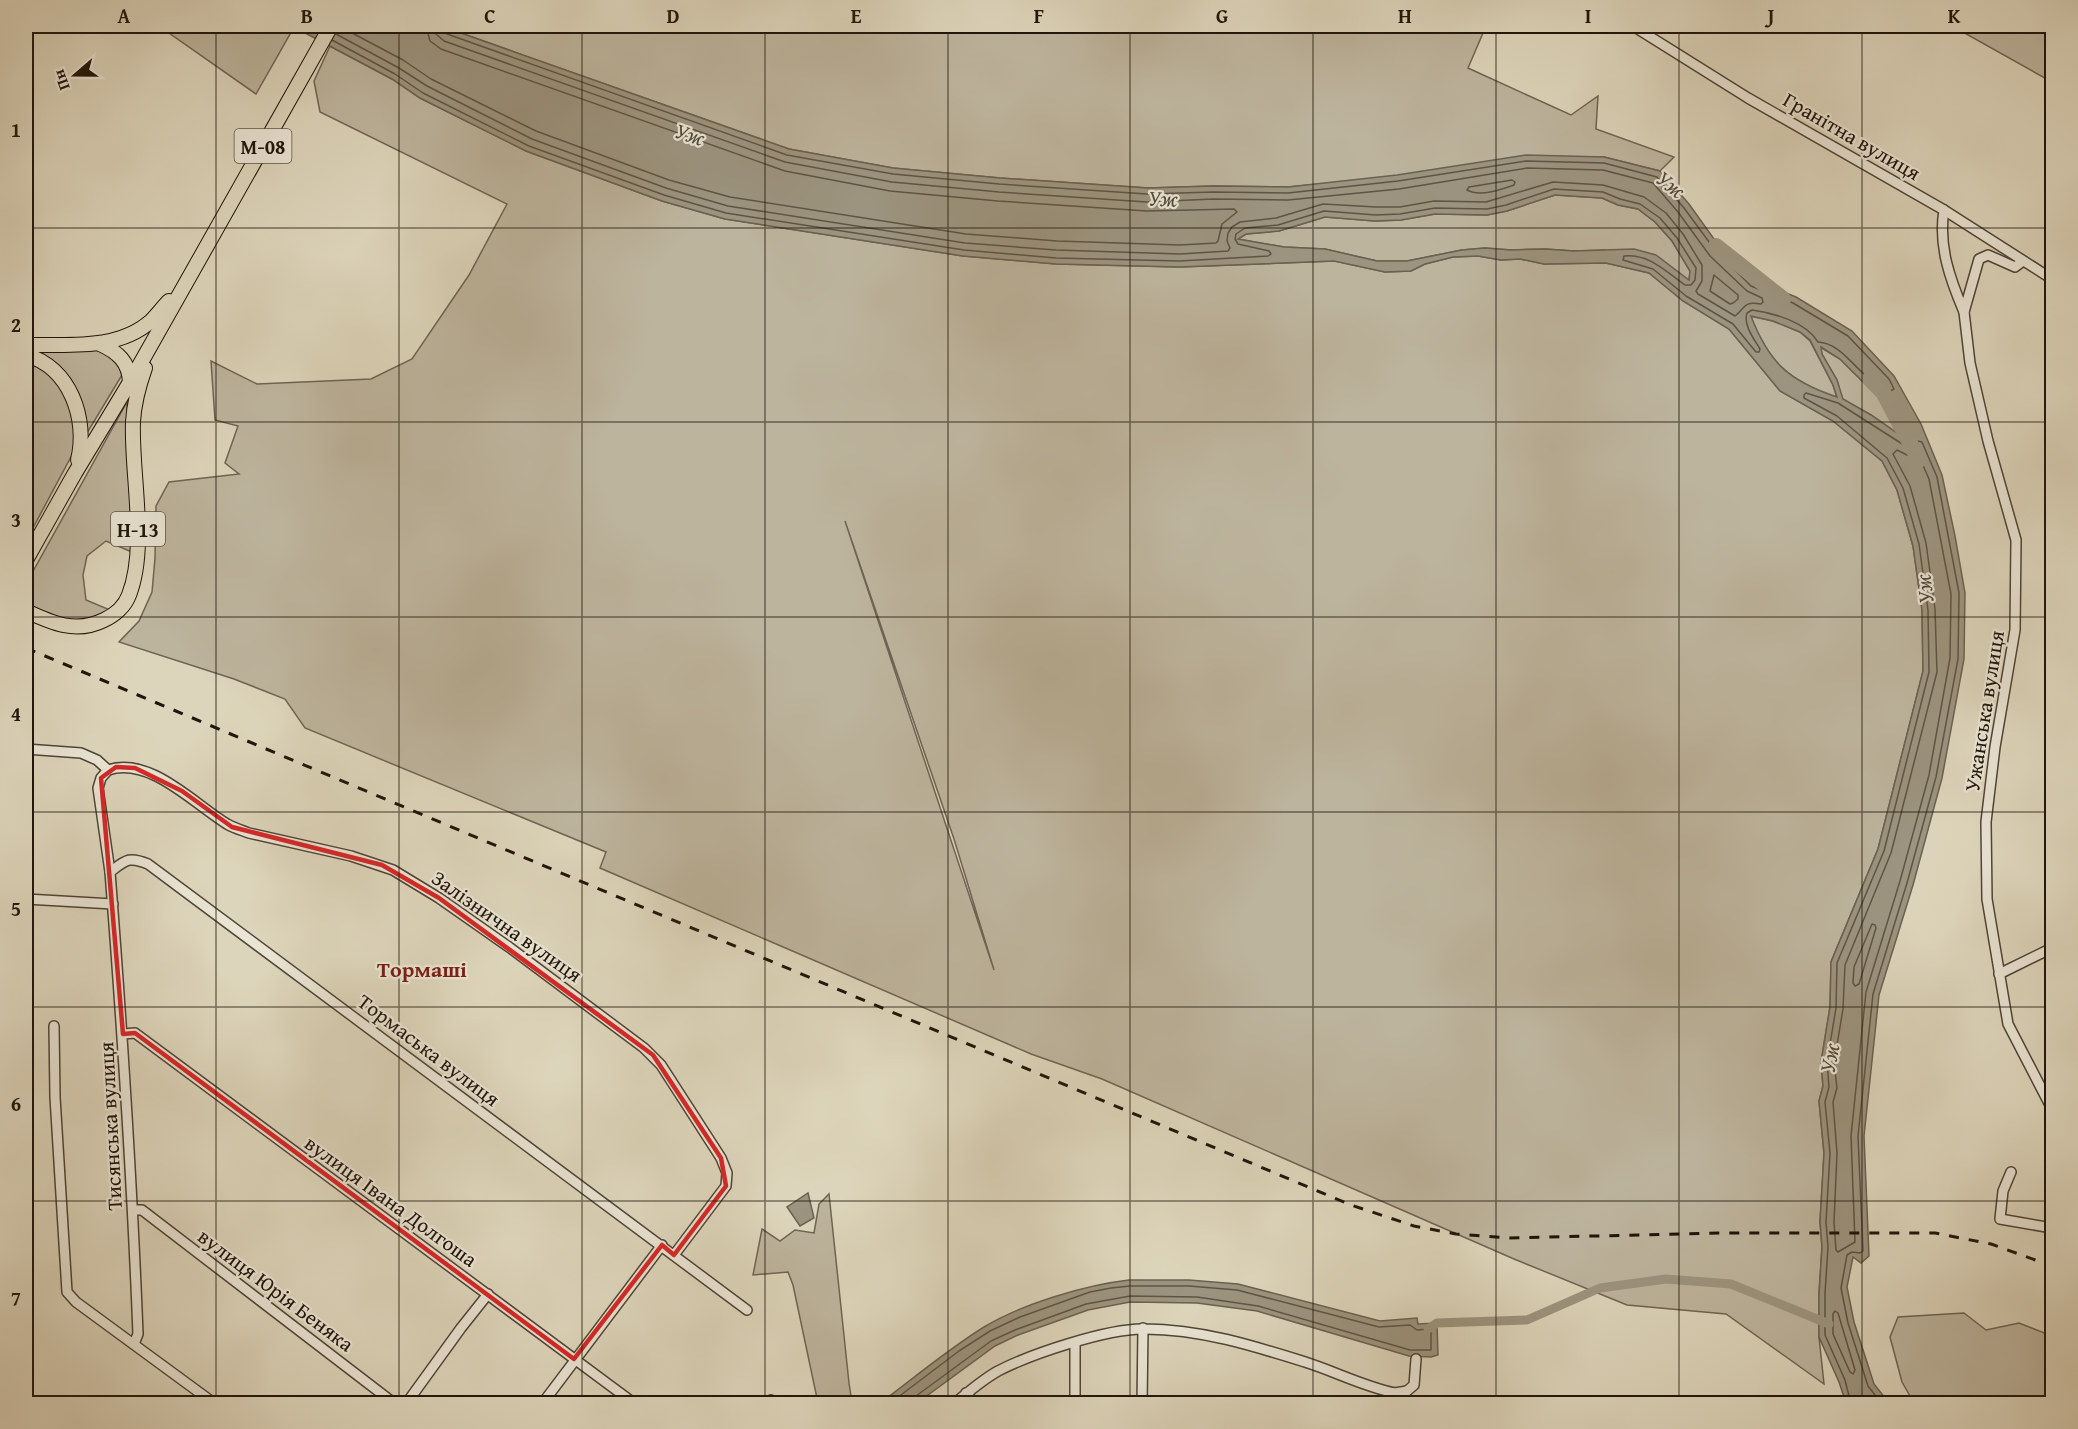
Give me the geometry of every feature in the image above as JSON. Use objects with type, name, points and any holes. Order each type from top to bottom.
[{"type":"highway","name":"М-08","points":[[26,560],[151,346],[331,26]]},
{"type":"highway","points":[[26,345],[100,344],[121,338],[150,322],[187,281]]},
{"type":"highway","points":[[100,344],[120,355],[129,371],[130,382]]},
{"type":"highway","name":"Н-13","points":[[26,611],[60,625],[83,627],[109,618],[120,610],[129,597],[136,561],[138,534],[134,420],[136,399],[151,346]]},
{"type":"highway","points":[[26,355],[48,366],[58,375],[74,401],[82,434],[75,473]]},
{"type":"street","name":"Гранітна вулиця","points":[[1633,26],[1748,98],[1944,210],[2052,279]]},
{"type":"street","name":"Ужанська вулиця","points":[[1944,210],[1943,243],[1947,270],[1964,312],[1977,399],[2016,540],[2015,630],[1995,747],[1986,822],[1987,899],[2008,1024],[2052,1108]]},
{"type":"street","name":"Ужанська вулиця","points":[[1964,312],[1979,259],[1988,255],[2015,267],[2023,261]]},
{"type":"street","points":[[26,749],[81,753],[98,760],[108,770],[101,777],[98,788],[113,904],[26,899]]},
{"type":"street","name":"Залізнична вулиця","points":[[108,770],[125,766],[154,776],[182,791],[225,823],[249,833],[351,856],[393,870],[500,940],[644,1048],[661,1065],[721,1158],[727,1173],[726,1186],[674,1255]]},
{"type":"street","name":"Тормаська вулиця","points":[[110,872],[129,860],[134,859],[148,864],[747,1310]]},
{"type":"street","name":"Тисянська вулиця","points":[[113,904],[133,1210],[138,1334],[134,1344]]},
{"type":"street","points":[[2000,974],[2052,948]]},
{"type":"street","points":[[54,1026],[55,1097],[66,1288],[76,1302],[215,1404]]},
{"type":"street","name":"вулиця Івана Долгоша","points":[[123,1034],[135,1033],[635,1404]]},
{"type":"street","points":[[2011,1172],[2003,1191],[2000,1219],[2052,1228]]},
{"type":"street","name":"вулиця Юрія Беняка","points":[[133,1210],[142,1210],[395,1404]]},
{"type":"street","points":[[542,1404],[662,1245]]},
{"type":"street","points":[[406,1404],[488,1294]]},
{"type":"street","points":[[1142,1404],[1143,1328]]},
{"type":"street","points":[[954,1404],[997,1372],[1034,1356],[1075,1343],[1143,1328],[1185,1332],[1236,1342],[1312,1364],[1395,1393],[1407,1391],[1414,1385],[1416,1359]]},
{"type":"street","points":[[1075,1343],[1075,1404]]},
{"type":"street","points":[[966,1394],[975,1404]]},
{"type":"highlighted area","points":[[116,767],[135,768],[182,791],[232,827],[382,865],[439,898],[653,1055],[721,1158],[726,1186],[674,1255],[662,1245],[574,1359],[135,1033],[123,1034],[101,778]]},
{"type":"shaded area","points":[[159,26],[292,26],[294,27],[256,94]]},
{"type":"shaded area","points":[[441,26],[1486,26],[1468,68],[1571,115],[1598,96],[1596,129],[1674,157],[1660,171],[1604,157],[1288,187],[1148,188],[893,168],[789,149]]},
{"type":"shaded area","points":[[1952,26],[2052,26],[2052,82]]},
{"type":"shaded area","points":[[330,46],[392,79],[420,98],[526,151],[662,201],[725,219],[963,256],[1056,264],[1180,267],[1335,261],[1385,272],[1411,271],[1425,264],[1453,257],[1478,256],[1501,260],[1520,259],[1544,264],[1606,263],[1649,273],[1683,301],[1729,329],[1780,391],[1833,421],[1882,461],[1897,490],[1913,546],[1922,610],[1923,671],[1878,849],[1831,962],[1830,1007],[1821,1062],[1823,1086],[1819,1101],[1824,1153],[1820,1222],[1822,1247],[1819,1337],[1824,1384],[1726,1314],[1627,1305],[1514,1259],[1102,1079],[1031,1054],[600,868],[606,852],[305,728],[285,699],[234,679],[119,642],[139,621],[152,592],[156,506],[169,482],[239,474],[225,463],[238,426],[215,420],[211,361],[257,384],[371,379],[412,359],[469,275],[507,204],[320,112],[314,81]],"holes":[[[845,521],[954,839],[994,970]]]},
{"type":"shaded area","points":[[1555,195],[1602,198],[1618,205],[1638,209],[1655,222],[1672,241],[1690,271],[1689,281],[1605,250],[1485,248],[1462,250],[1407,261],[1377,261],[1325,249],[1284,247],[1238,239],[1246,234],[1279,231],[1325,217],[1375,221],[1401,220],[1435,214],[1487,215],[1507,211]]},
{"type":"shaded area","points":[[1750,316],[1773,321],[1800,332],[1810,341],[1833,385],[1837,398],[1806,385],[1783,369],[1765,347]]},
{"type":"shaded area","points":[[1820,347],[1840,359],[1862,381],[1885,396],[1899,412],[1912,434],[1910,442],[1871,415],[1842,399],[1837,380]]},
{"type":"shaded area","points":[[94,349],[113,358],[122,375],[87,433],[72,389],[33,351]]},
{"type":"shaded area","points":[[26,359],[41,365],[65,391],[76,419],[73,453],[26,541],[26,464],[32,453],[26,450]]},
{"type":"shaded area","points":[[127,402],[132,552],[106,541],[87,556],[83,575],[86,600],[110,610],[92,619],[81,621],[56,617],[26,603],[26,584]]},
{"type":"shaded area","points":[[829,1194],[852,1403],[818,1403],[793,1285],[788,1272],[753,1275],[762,1229],[780,1241],[795,1230],[814,1233],[819,1204]]},
{"type":"shaded area","points":[[1964,1313],[1986,1330],[2019,1323],[2052,1336],[2052,1403],[1914,1403],[1902,1382],[1890,1337],[1898,1317]]},
{"type":"water","points":[[292,26],[441,26],[789,149],[893,168],[1148,188],[1288,187],[1397,175],[1526,155],[1604,157],[1660,171],[1689,204],[1719,246],[1756,281],[1796,297],[1852,331],[1894,376],[1921,424],[1942,475],[1965,593],[1964,659],[1942,778],[1913,885],[1879,995],[1864,1136],[1869,1256],[1861,1263],[1853,1257],[1847,1287],[1854,1322],[1874,1384],[1889,1403],[1846,1403],[1819,1337],[1822,1247],[1820,1222],[1824,1153],[1819,1101],[1823,1086],[1821,1062],[1830,1007],[1831,962],[1878,849],[1923,671],[1922,610],[1913,546],[1897,490],[1882,461],[1833,421],[1780,391],[1729,329],[1683,301],[1649,273],[1606,263],[1544,264],[1520,259],[1501,260],[1478,256],[1453,257],[1425,264],[1411,271],[1385,272],[1334,261],[1180,267],[1056,264],[963,256],[725,219],[662,201],[526,151],[420,98],[392,79]],"holes":[[[1555,195],[1602,198],[1618,205],[1638,209],[1655,222],[1672,241],[1690,271],[1689,280],[1656,255],[1634,249],[1574,251],[1485,248],[1462,250],[1407,261],[1377,261],[1325,249],[1284,247],[1238,239],[1246,234],[1279,231],[1325,217],[1375,221],[1401,220],[1435,214],[1487,215],[1507,211]],[[1751,316],[1773,321],[1800,332],[1810,340],[1837,397],[1793,377],[1773,358]],[[1821,347],[1840,359],[1862,381],[1885,396],[1899,412],[1912,434],[1910,442],[1843,399],[1837,380],[1822,354]]]},
{"type":"water","points":[[808,1193],[814,1218],[800,1226],[787,1207]]},
{"type":"water","points":[[1129,1280],[1189,1280],[1238,1284],[1380,1321],[1417,1318],[1418,1324],[1437,1323],[1438,1355],[1409,1356],[1257,1311],[1197,1303],[1130,1302],[1088,1310],[1018,1335],[995,1346],[917,1403],[879,1404],[957,1345],[999,1319],[1054,1297],[1093,1286]]},
{"type":"waterway","name":"Уж","points":[[1716,246],[1783,299]]},
{"type":"waterway","name":"Уж","points":[[1870,379],[1883,392],[1919,460]]},
{"type":"waterway","points":[[1428,1329],[1437,1323],[1527,1320],[1600,1288],[1666,1279],[1731,1284],[1829,1324]]},
{"type":"railway","points":[[26,648],[1351,1205],[1414,1226],[1456,1234],[1508,1238],[1723,1233],[1935,1233],[1991,1244],[2052,1266]]},
{"type":"district","name":"Тормаші","points":[[422,969]]}]
